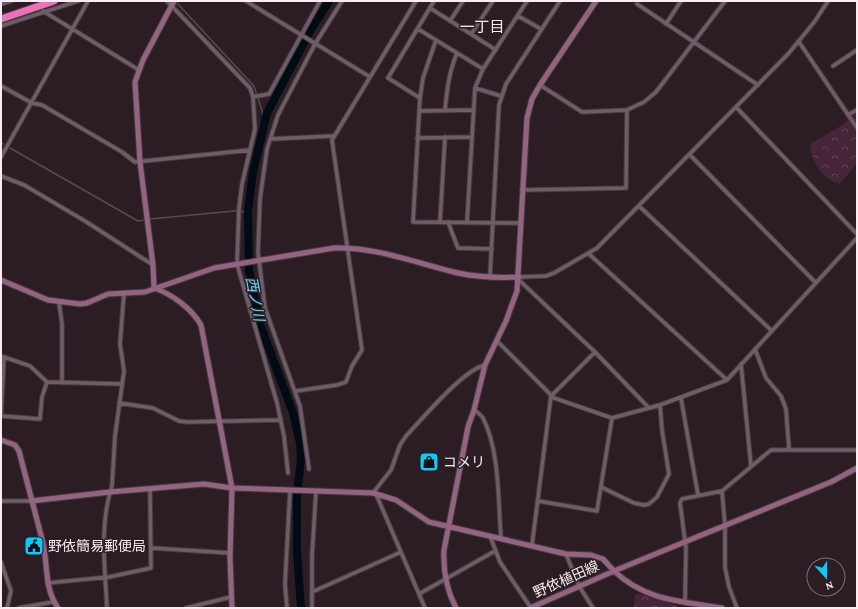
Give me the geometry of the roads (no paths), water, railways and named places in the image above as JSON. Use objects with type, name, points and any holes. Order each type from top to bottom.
[{"type":"highway","points":[[1,19],[54,1]]},
{"type":"street","points":[[1,4],[10,1]]},
{"type":"street","points":[[1,26],[78,1]]},
{"type":"street","points":[[1,156],[32,104],[88,1]]},
{"type":"street","points":[[167,1],[172,4],[250,88],[254,97],[255,129],[239,208],[237,264],[280,420],[288,473]]},
{"type":"street","points":[[246,1],[370,77]]},
{"type":"street","points":[[254,97],[269,94],[303,36],[320,1]]},
{"type":"street","points":[[309,469],[303,417],[296,391],[270,326],[265,308],[258,238],[260,199],[270,139],[278,115],[315,44],[342,1]]},
{"type":"street","points":[[296,391],[337,385],[346,382],[352,366],[362,350],[346,248],[332,143],[333,136],[416,1]]},
{"type":"street","points":[[420,98],[388,78],[434,1]]},
{"type":"street","points":[[450,21],[463,1]]},
{"type":"street","points":[[471,34],[493,1]]},
{"type":"street","points":[[467,222],[475,88],[483,69],[527,1]]},
{"type":"street","points":[[490,276],[499,104],[501,96],[506,84],[560,1]]},
{"type":"street","points":[[456,608],[445,579],[443,564],[448,528],[468,427],[474,410],[485,365],[515,300],[519,278],[522,190],[527,118],[532,99],[540,85],[596,1]]},
{"type":"street","points":[[666,24],[681,1]]},
{"type":"street","points":[[540,85],[582,112],[627,110],[652,96],[725,1]]},
{"type":"street","points":[[1,280],[48,300],[88,303],[108,294],[134,294],[214,268],[334,248],[346,248],[418,261],[456,272],[519,278],[546,276],[562,270],[589,254],[639,206],[799,42],[828,1]]},
{"type":"street","points":[[154,288],[153,265],[140,162],[135,88],[136,76],[172,4]]},
{"type":"street","points":[[637,4],[758,85]]},
{"type":"street","points":[[430,8],[496,50]]},
{"type":"street","points":[[43,12],[139,70]]},
{"type":"street","points":[[518,16],[541,30]]},
{"type":"street","points":[[418,28],[483,69]]},
{"type":"street","points":[[436,40],[423,78],[420,98],[413,222],[521,223]]},
{"type":"street","points":[[799,42],[857,128]]},
{"type":"street","points":[[833,66],[857,50]]},
{"type":"street","points":[[445,110],[447,86],[457,53]]},
{"type":"street","points":[[1,86],[32,104],[42,105],[122,152],[135,162],[250,150]]},
{"type":"street","points":[[475,88],[501,96]]},
{"type":"street","points":[[736,107],[857,234]]},
{"type":"street","points":[[419,111],[473,110]]},
{"type":"street","points":[[522,190],[626,188],[627,110]]},
{"type":"street","points":[[848,115],[857,110]]},
{"type":"street","points":[[270,139],[333,136]]},
{"type":"street","points":[[440,222],[445,137]]},
{"type":"street","points":[[417,138],[471,137]]},
{"type":"street","points":[[690,155],[816,283]]},
{"type":"street","points":[[1,176],[19,183],[85,221],[153,265]]},
{"type":"street","points":[[639,206],[772,331]]},
{"type":"street","points":[[448,222],[458,248],[492,249]]},
{"type":"street","points":[[496,341],[551,396],[612,418],[649,408],[681,398],[727,380],[857,238]]},
{"type":"street","points":[[589,254],[727,380]]},
{"type":"street","points":[[519,278],[595,352],[649,408]]},
{"type":"street","points":[[154,288],[163,291],[193,313],[201,326],[232,488],[230,553],[232,608]]},
{"type":"street","points":[[107,608],[103,544],[124,371],[120,344],[124,293]]},
{"type":"street","points":[[59,302],[62,324],[62,383]]},
{"type":"street","points":[[755,349],[766,378],[781,396],[786,409],[789,449]]},
{"type":"street","points":[[532,545],[551,396],[595,352]]},
{"type":"street","points":[[47,382],[42,397],[40,419],[1,416],[2,357],[30,366],[47,382],[122,384]]},
{"type":"street","points":[[741,364],[751,466]]},
{"type":"street","points":[[375,493],[391,470],[400,445],[406,436],[472,371],[485,365]]},
{"type":"street","points":[[681,398],[698,495]]},
{"type":"street","points":[[119,403],[153,408],[187,422],[280,420]]},
{"type":"street","points":[[601,488],[634,503],[644,505],[649,504],[658,497],[669,474],[662,430],[660,404]]},
{"type":"street","points":[[474,410],[483,417],[495,462],[501,538]]},
{"type":"street","points":[[538,501],[597,510],[612,418]]},
{"type":"street","points":[[1,440],[17,447],[43,545],[47,583],[53,602],[58,608]]},
{"type":"street","points":[[685,602],[686,542],[681,501],[696,497],[698,495],[722,491],[771,450],[857,450]]},
{"type":"street","points":[[1,501],[31,501],[150,488],[204,484],[232,488],[375,493],[396,500],[429,522],[448,528],[501,538],[566,554],[591,556],[604,559],[614,571],[831,482],[857,468]]},
{"type":"street","points":[[47,583],[104,577],[151,568],[152,548],[150,488]]},
{"type":"street","points":[[287,608],[285,584],[290,491]]},
{"type":"street","points":[[722,491],[725,526],[725,567],[729,587],[738,608]]},
{"type":"street","points":[[312,608],[316,492]]},
{"type":"street","points":[[375,493],[425,608]]},
{"type":"street","points":[[490,536],[500,562],[531,608]]},
{"type":"street","points":[[152,548],[230,553]]},
{"type":"street","points":[[419,594],[495,551]]},
{"type":"street","points":[[312,592],[401,552]]},
{"type":"street","points":[[566,554],[579,586],[594,608]]},
{"type":"street","points":[[1,562],[11,591],[8,608]]},
{"type":"street","name":"野依植田線","points":[[531,608],[614,571],[626,582],[654,596],[722,608]]},
{"type":"street","points":[[186,608],[231,597]]},
{"type":"street","points":[[19,608],[53,602]]},
{"type":"waterway","name":"西ノ川","points":[[301,608],[297,552],[297,495],[301,459],[300,443],[293,413],[260,324],[249,270],[248,212],[253,172],[267,113],[312,28],[329,1]]},
{"type":"waterway","points":[[176,2],[254,86],[265,120]]},
{"type":"waterway","points":[[10,148],[138,221],[144,220]]},
{"type":"waterway","points":[[150,219],[234,211],[248,212]]},
{"type":"place","name":"コメリ","points":[[429,462]]},
{"type":"place","name":"野依簡易郵便局","points":[[34,546]]},
{"type":"district","name":"一丁目","points":[[482,27]]}]
